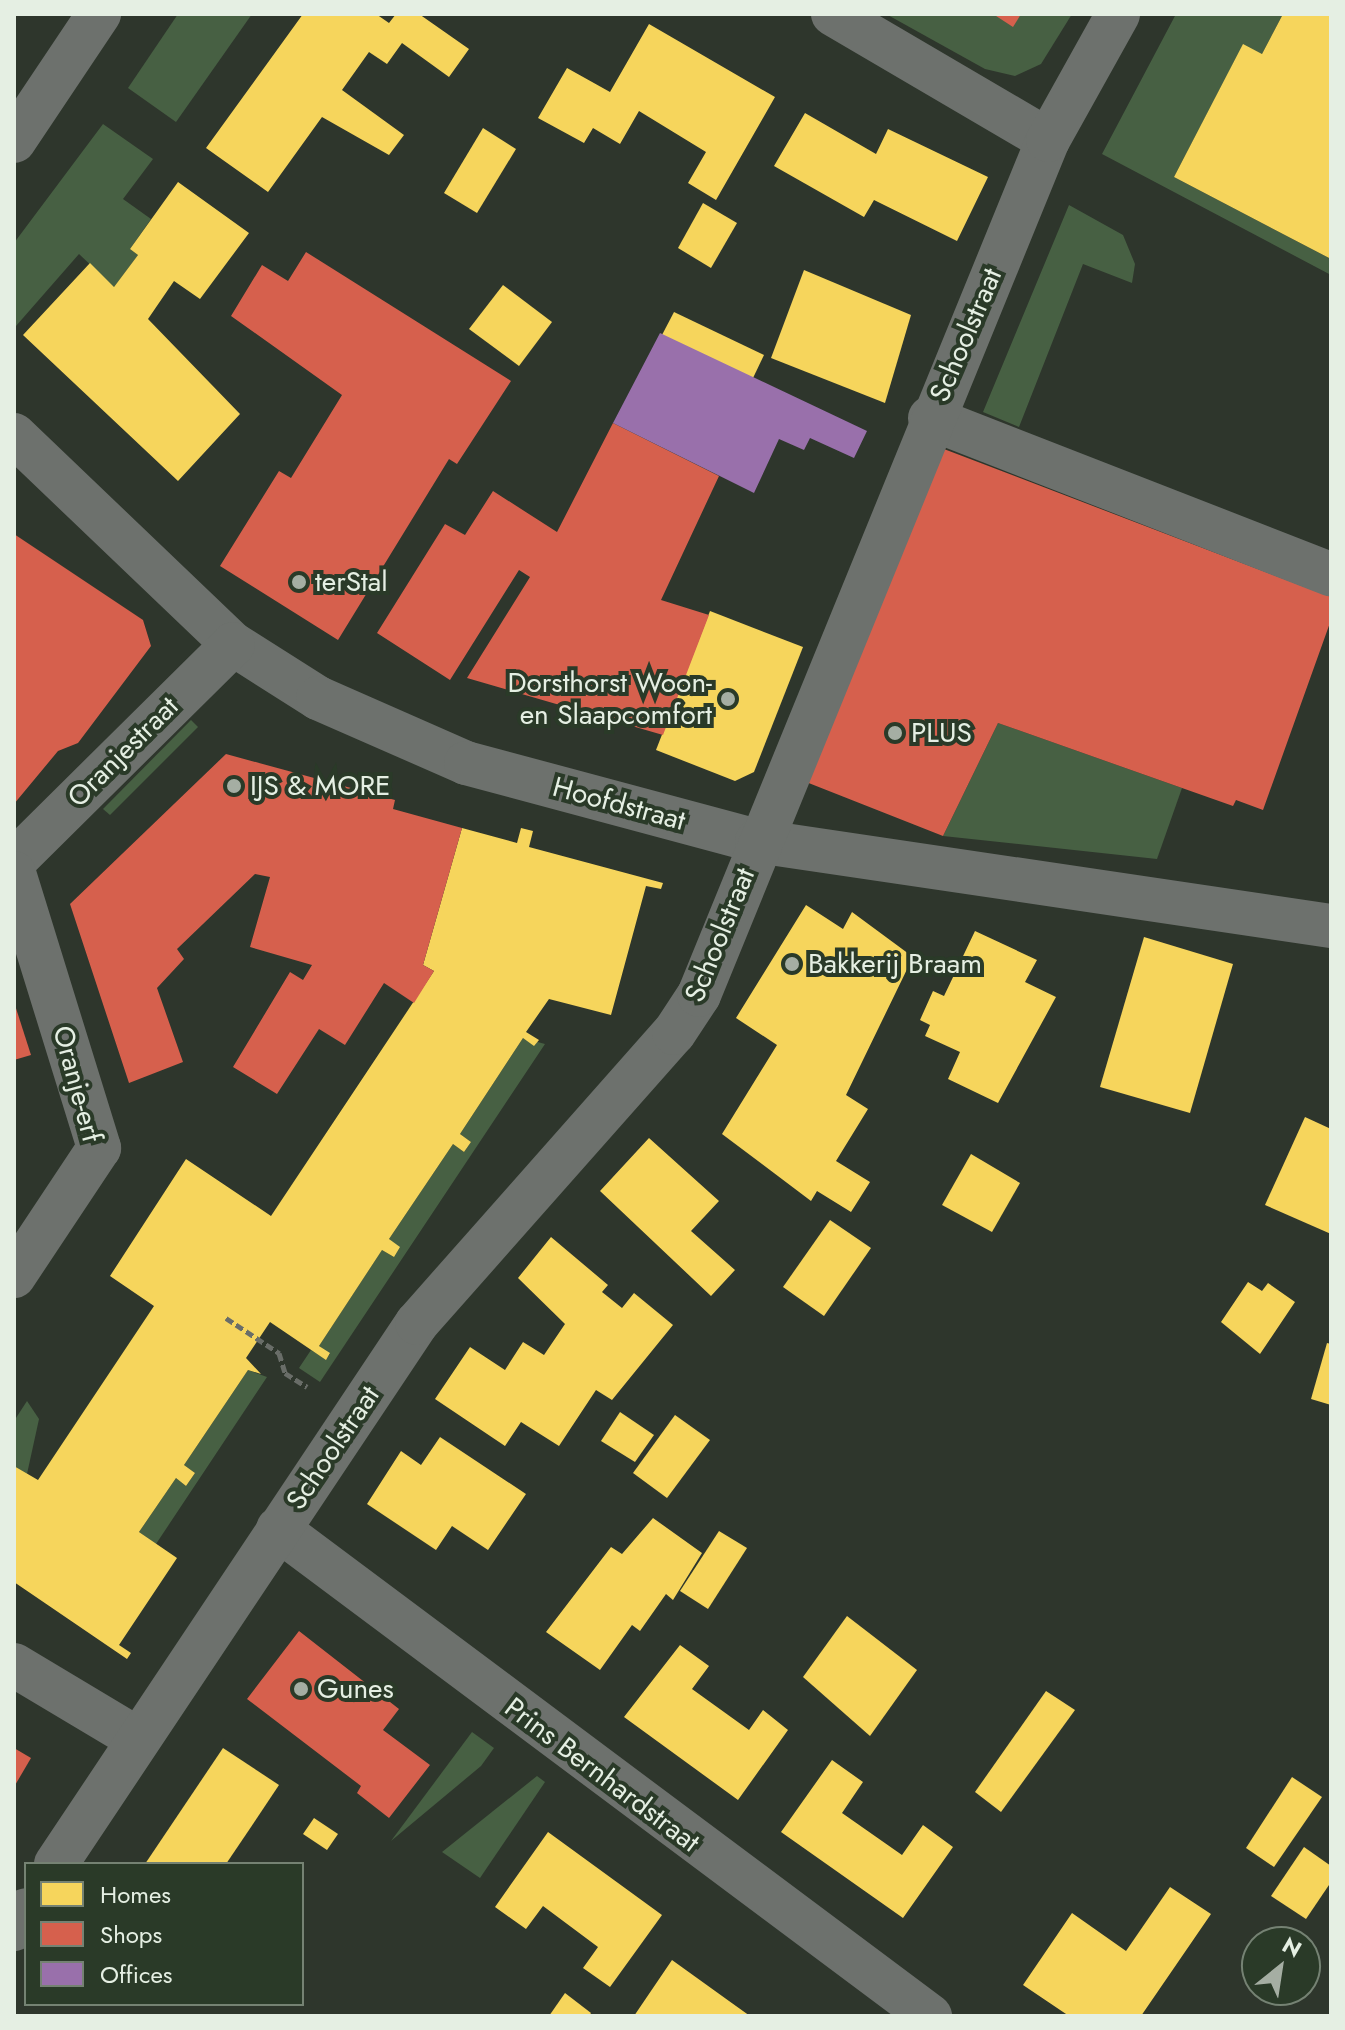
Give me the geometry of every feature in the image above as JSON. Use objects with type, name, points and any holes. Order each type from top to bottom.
[{"type":"street","points":[[14,141],[99,14]]},
{"type":"street","points":[[833,14],[1048,140]]},
{"type":"street","name":"Schoolstraat","points":[[57,1862],[136,1738],[455,1273],[687,1015],[930,418],[1048,140],[1118,14]]},
{"type":"street","points":[[930,418],[1331,574]]},
{"type":"street","name":"Hoofdstraat","points":[[14,435],[233,644],[318,698],[453,759],[757,841],[1331,926]]},
{"type":"street","name":"Oranjestraat","points":[[14,861],[233,644]]},
{"type":"street","name":"Oranje-erf","points":[[14,873],[99,1148],[14,1276]]},
{"type":"street","name":"Prins Bernhardstraat","points":[[278,1529],[930,2016]]},
{"type":"street","points":[[14,1665],[136,1738]]},
{"type":"path","points":[[226,1318],[279,1353],[285,1373],[354,1418]]},
{"type":"green space","points":[[178,14],[252,14],[176,122],[128,88]]},
{"type":"green space","points":[[886,14],[1072,14],[1041,64],[1015,76],[985,69]]},
{"type":"green space","points":[[1176,14],[1283,14],[1262,54],[1243,45],[1174,177],[1331,259],[1331,275],[1102,154]]},
{"type":"green space","points":[[103,124],[153,159],[123,199],[151,219],[130,249],[138,255],[114,287],[79,254],[16,326],[14,243]]},
{"type":"green space","points":[[1069,205],[1123,235],[1135,264],[1132,283],[1083,264],[1019,427],[983,412]]},
{"type":"green space","points":[[191,720],[198,727],[110,815],[103,809]]},
{"type":"green space","points":[[998,723],[1182,788],[1157,859],[943,836]]},
{"type":"green space","points":[[523,1038],[545,1044],[320,1382],[299,1368],[311,1350],[326,1359],[330,1354],[319,1346],[382,1250],[394,1257],[389,1239],[453,1144],[464,1152],[471,1142],[460,1134]]},
{"type":"green space","points":[[248,1370],[267,1377],[156,1544],[139,1532],[176,1478],[186,1486],[195,1473],[184,1465]]},
{"type":"green space","points":[[27,1401],[39,1419],[27,1474],[14,1466],[14,1421]]},
{"type":"green space","points":[[472,1732],[494,1748],[481,1766],[391,1841]]},
{"type":"green space","points":[[537,1776],[545,1782],[480,1878],[442,1852]]},
{"type":"building: Homes","points":[[303,14],[376,14],[389,23],[396,14],[419,14],[469,49],[449,77],[402,43],[387,64],[369,52],[342,90],[404,135],[389,155],[322,117],[268,192],[206,148]]},
{"type":"building: Homes","points":[[1283,14],[1331,14],[1331,259],[1174,177],[1243,44],[1262,54]]},
{"type":"building: Homes","points":[[649,24],[775,97],[716,200],[688,183],[706,152],[639,111],[620,144],[593,128],[584,143],[538,118],[567,68],[610,92]]},
{"type":"building: Homes","points":[[805,113],[876,154],[888,129],[988,177],[957,241],[874,200],[864,217],[774,166]]},
{"type":"building: Homes","points":[[483,128],[516,149],[477,213],[444,193]]},
{"type":"building: Homes","points":[[178,182],[249,233],[200,299],[174,281],[148,319],[240,414],[178,481],[23,335],[90,263],[114,287],[138,255],[130,249]]},
{"type":"building: Homes","points":[[703,203],[737,223],[711,268],[678,248]]},
{"type":"building: Homes","points":[[804,270],[911,315],[885,403],[771,358]]},
{"type":"building: Homes","points":[[503,285],[552,322],[519,366],[469,329]]},
{"type":"building: Homes","points":[[674,312],[764,355],[753,378],[662,335]]},
{"type":"building: Homes","points":[[710,611],[803,647],[754,772],[735,781],[656,750]]},
{"type":"building: Homes","points":[[462,828],[517,843],[521,828],[533,831],[529,847],[663,883],[661,889],[646,886],[611,1015],[549,999],[526,1032],[539,1040],[534,1046],[523,1038],[460,1134],[471,1142],[464,1152],[453,1144],[389,1239],[400,1247],[394,1257],[382,1250],[319,1346],[330,1353],[326,1360],[270,1322],[246,1358],[261,1374],[248,1370],[184,1465],[195,1473],[186,1486],[176,1478],[139,1532],[177,1558],[119,1645],[131,1653],[127,1659],[14,1582],[14,1466],[38,1480],[154,1306],[110,1276],[186,1159],[271,1216],[434,971],[423,965]]},
{"type":"building: Homes","points":[[806,905],[843,929],[852,912],[913,957],[846,1095],[868,1109],[836,1161],[870,1182],[851,1212],[817,1191],[811,1201],[722,1134],[777,1045],[736,1018]]},
{"type":"building: Homes","points":[[975,931],[1037,960],[1025,982],[1056,997],[998,1103],[948,1079],[960,1052],[925,1036],[930,1025],[920,1020],[933,991],[944,996]]},
{"type":"building: Homes","points":[[1144,937],[1233,964],[1190,1113],[1100,1087]]},
{"type":"building: Homes","points":[[1305,1117],[1331,1129],[1331,1234],[1265,1205]]},
{"type":"building: Homes","points":[[649,1138],[719,1201],[691,1231],[735,1270],[711,1296],[600,1191]]},
{"type":"building: Homes","points":[[971,1154],[1020,1183],[992,1232],[942,1205]]},
{"type":"building: Homes","points":[[830,1220],[871,1248],[824,1316],[783,1287]]},
{"type":"building: Homes","points":[[551,1237],[608,1285],[602,1292],[622,1308],[634,1293],[673,1325],[612,1400],[596,1390],[559,1446],[521,1422],[505,1446],[435,1399],[470,1347],[505,1370],[523,1342],[544,1355],[565,1324],[518,1278]]},
{"type":"building: Homes","points":[[1248,1282],[1262,1291],[1268,1283],[1295,1302],[1260,1354],[1221,1322]]},
{"type":"building: Homes","points":[[1327,1343],[1331,1344],[1331,1405],[1311,1399]]},
{"type":"building: Homes","points":[[620,1412],[654,1435],[635,1462],[601,1441]]},
{"type":"building: Homes","points":[[675,1415],[710,1440],[667,1498],[633,1473]]},
{"type":"building: Homes","points":[[440,1437],[526,1494],[488,1550],[452,1526],[436,1550],[367,1504],[401,1451],[421,1465]]},
{"type":"building: Homes","points":[[653,1518],[702,1553],[673,1600],[666,1594],[640,1631],[632,1625],[600,1670],[546,1632],[611,1547],[622,1554]]},
{"type":"building: Homes","points":[[719,1531],[747,1548],[708,1609],[680,1591]]},
{"type":"building: Homes","points":[[847,1616],[917,1670],[870,1736],[803,1677]]},
{"type":"building: Homes","points":[[680,1645],[709,1666],[692,1689],[749,1730],[763,1710],[788,1730],[738,1800],[624,1717]]},
{"type":"building: Homes","points":[[1046,1691],[1075,1710],[1001,1812],[975,1792]]},
{"type":"building: Homes","points":[[223,1748],[279,1785],[227,1862],[146,1862]]},
{"type":"building: Homes","points":[[832,1760],[863,1782],[842,1813],[902,1855],[923,1825],[953,1847],[903,1918],[781,1832]]},
{"type":"building: Homes","points":[[1292,1777],[1322,1797],[1274,1867],[1246,1848]]},
{"type":"building: Homes","points":[[314,1818],[338,1834],[327,1850],[303,1834]]},
{"type":"building: Homes","points":[[548,1832],[662,1915],[610,1987],[583,1968],[598,1947],[543,1906],[526,1929],[495,1907]]},
{"type":"building: Homes","points":[[1304,1847],[1331,1866],[1331,1882],[1306,1919],[1271,1896]]},
{"type":"building: Homes","points":[[1170,1887],[1211,1914],[1141,2016],[1069,2016],[1023,1985],[1072,1913],[1126,1951]]},
{"type":"building: Homes","points":[[672,1960],[729,2001],[750,2016],[634,2016]]},
{"type":"building: Homes","points":[[565,1993],[591,2013],[589,2016],[549,2016]]},
{"type":"building: Shops","points":[[993,14],[1021,14],[1013,27]]},
{"type":"building: Shops","points":[[306,252],[511,381],[457,464],[449,459],[338,640],[220,566],[279,471],[291,478],[342,395],[231,316],[262,265],[288,281]]},
{"type":"building: Shops","points":[[613,423],[719,476],[661,600],[709,615],[663,735],[467,678],[530,577],[519,570],[450,680],[377,633],[445,524],[465,535],[493,491],[557,532]]},
{"type":"building: Shops","points":[[936,446],[1331,597],[1331,620],[1263,810],[1236,800],[1233,806],[998,723],[943,836],[801,780]]},
{"type":"building: Shops","points":[[14,534],[143,620],[151,646],[78,743],[58,751],[14,804]]},
{"type":"building: Shops","points":[[226,754],[395,800],[393,809],[462,828],[423,965],[434,971],[414,1003],[384,983],[345,1045],[319,1029],[277,1094],[233,1067],[290,972],[303,980],[312,965],[250,947],[270,877],[255,874],[177,949],[184,959],[157,988],[183,1062],[129,1083],[70,904]]},
{"type":"building: Shops","points":[[14,1002],[31,1055],[14,1060]]},
{"type":"building: Shops","points":[[299,1631],[399,1709],[383,1730],[430,1765],[389,1818],[357,1793],[361,1786],[247,1699]]},
{"type":"building: Shops","points":[[14,1748],[31,1758],[14,1787]]},
{"type":"building: Offices","points":[[660,333],[867,431],[854,458],[810,438],[804,450],[779,439],[754,493],[613,423]]},
{"type":"place","name":"terStal","points":[[299,582]]},
{"type":"place","name":"Dorsthorst Woon- en Slaapcomfort","points":[[728,699]]},
{"type":"place","name":"PLUS","points":[[895,733]]},
{"type":"place","name":"IJS & MORE","points":[[234,786]]},
{"type":"place","name":"Bakkerij Braam","points":[[792,964]]},
{"type":"place","name":"Gunes","points":[[301,1689]]}]
